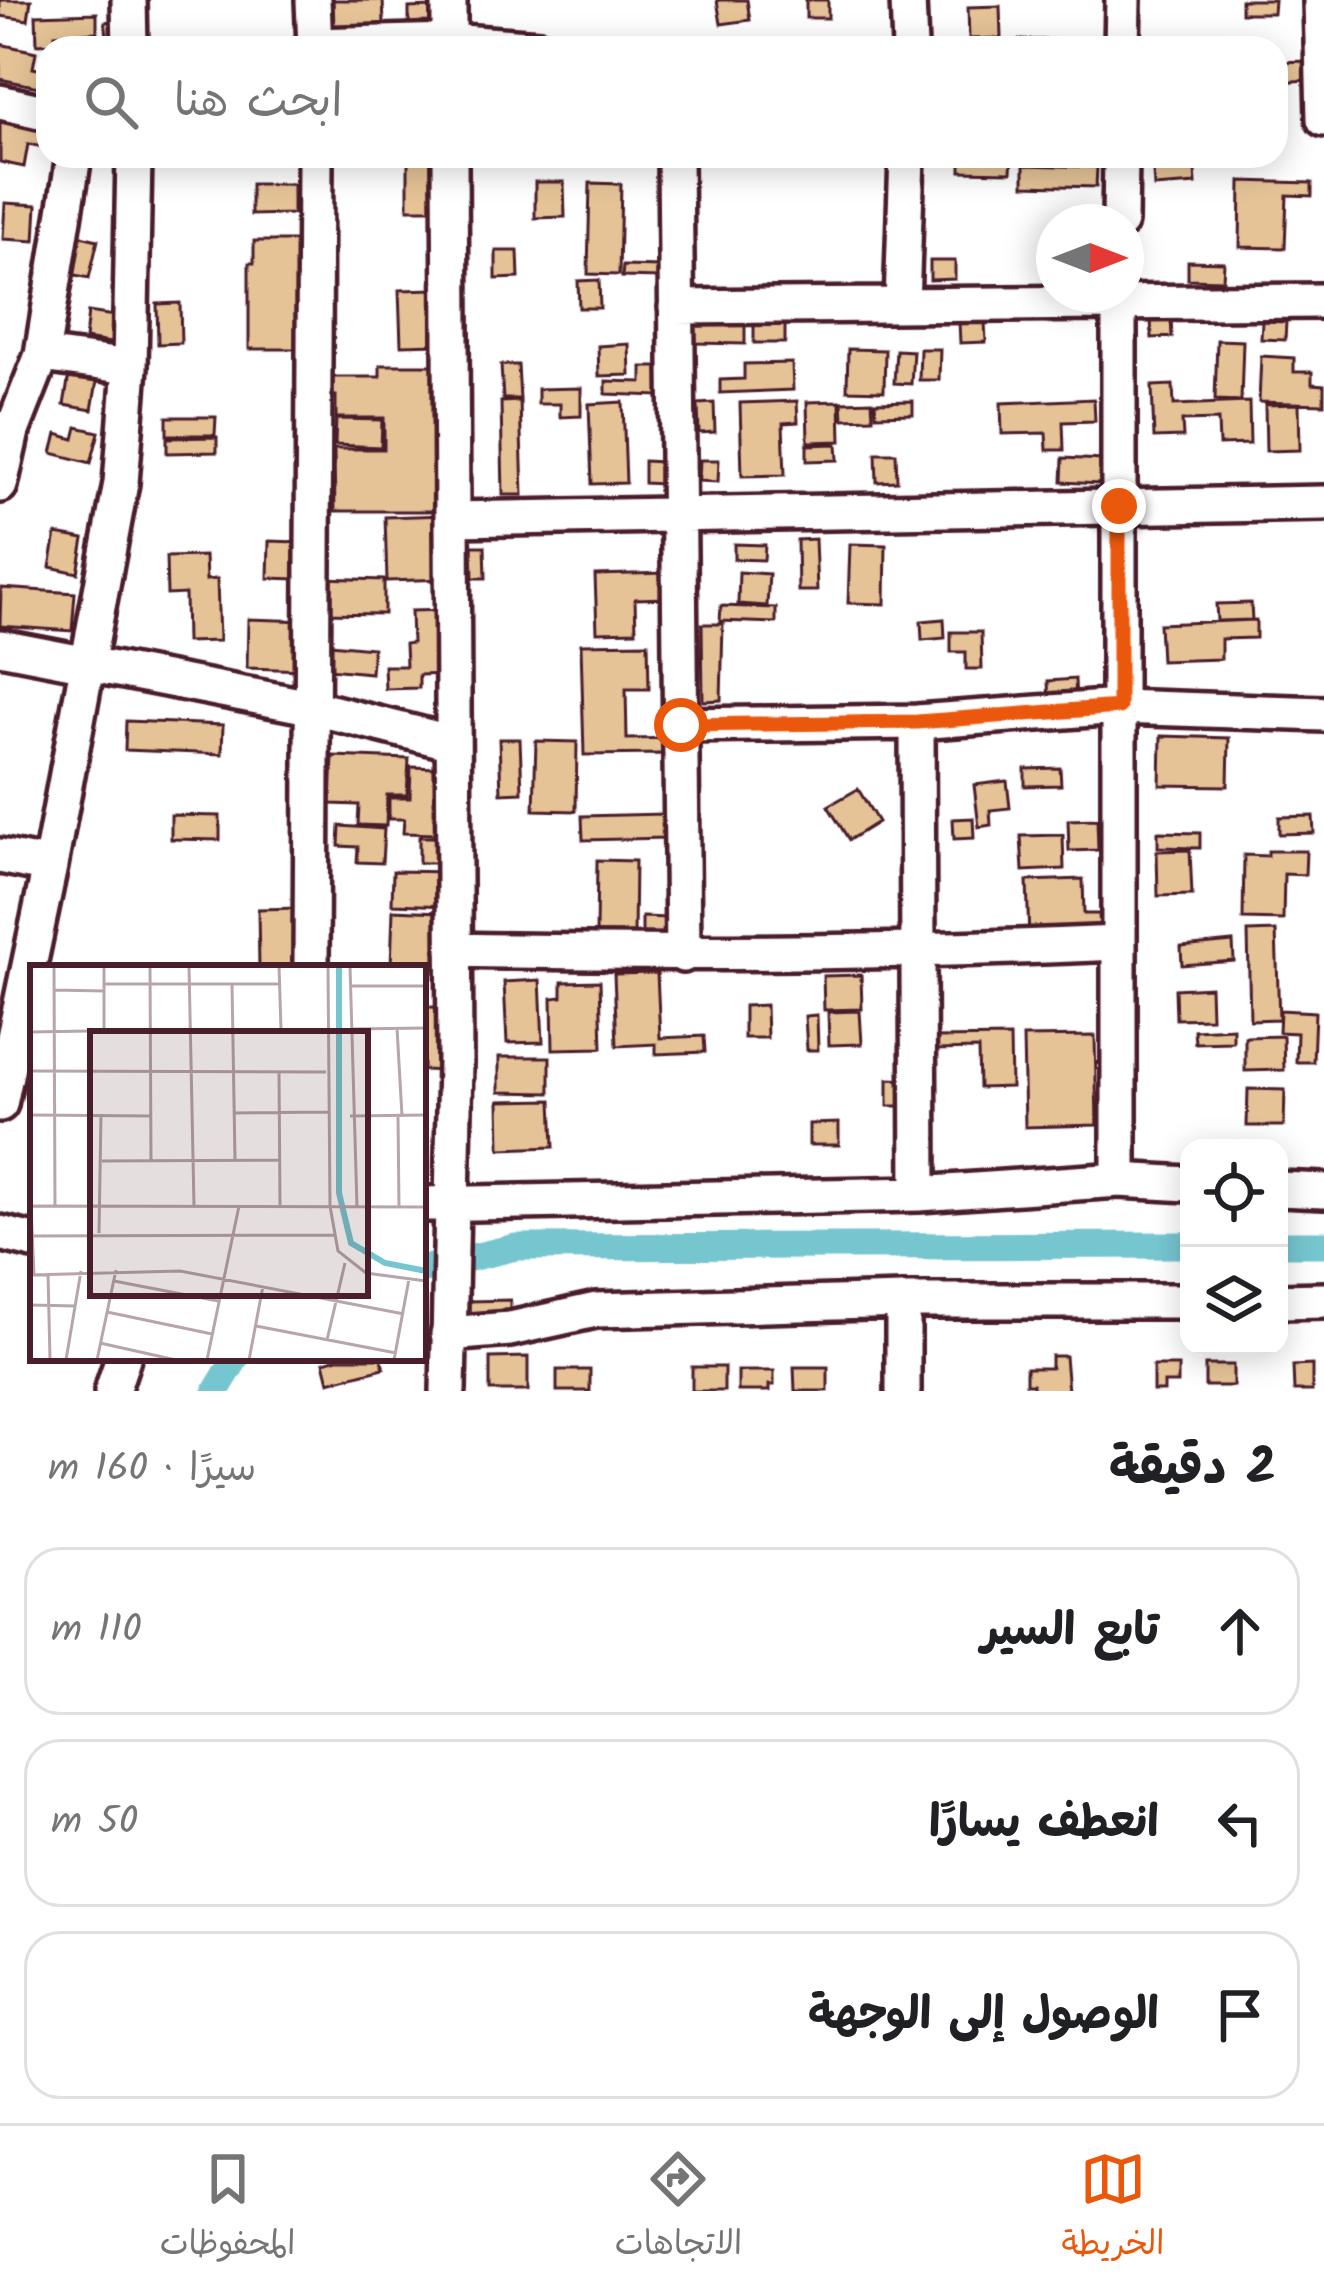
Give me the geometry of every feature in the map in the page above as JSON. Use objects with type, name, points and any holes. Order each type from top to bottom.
[{"type":"street","points":[[129,0],[130,36]]},
{"type":"street","points":[[313,0],[315,36]]},
{"type":"street","points":[[449,0],[449,36]]},
{"type":"street","points":[[908,0],[910,36]]},
{"type":"street","points":[[1122,36],[1123,0]]},
{"type":"street","points":[[1321,0],[1324,119]]},
{"type":"street","points":[[0,102],[36,110]]},
{"type":"street","points":[[0,485],[13,431],[42,355],[72,168]]},
{"type":"street","points":[[0,1104],[121,483],[130,367],[134,168]]},
{"type":"street","points":[[311,965],[315,168]]},
{"type":"street","points":[[448,1391],[449,1239],[436,1203],[454,950],[450,168]]},
{"type":"street","points":[[675,168],[683,955]]},
{"type":"street","points":[[902,305],[907,168]]},
{"type":"street","points":[[1120,204],[1121,168]]},
{"type":"street","points":[[1144,299],[1324,301]]},
{"type":"street","points":[[676,307],[1036,301]]},
{"type":"street","points":[[1119,312],[1120,1180]]},
{"type":"street","points":[[42,355],[130,367]]},
{"type":"street","points":[[452,520],[1324,503]]},
{"type":"street","points":[[0,647],[315,708],[453,743]]},
{"type":"street","points":[[681,725],[917,722],[1119,707],[1324,714]]},
{"type":"street","points":[[917,722],[919,1194]]},
{"type":"street","points":[[0,856],[50,866]]},
{"type":"street","points":[[454,950],[683,955],[1120,943]]},
{"type":"street","points":[[436,1203],[919,1194],[1120,1180],[1180,1183]]},
{"type":"street","points":[[1288,1190],[1324,1192]]},
{"type":"street","points":[[0,1233],[30,1240]]},
{"type":"street","points":[[448,1334],[510,1329],[596,1310],[903,1301],[1180,1300]]},
{"type":"street","points":[[1288,1300],[1324,1300]]},
{"type":"street","points":[[903,1301],[903,1391]]},
{"type":"street","points":[[112,1391],[121,1361]]},
{"type":"building","points":[[0,0],[31,0],[28,20],[0,16]]},
{"type":"building","points":[[333,0],[383,0],[384,24],[334,26]]},
{"type":"building","points":[[717,0],[747,0],[750,20],[721,24]]},
{"type":"building","points":[[806,0],[828,0],[828,18],[806,18]]},
{"type":"building","points":[[1241,0],[1274,0],[1273,13],[1241,13]]},
{"type":"building","points":[[1000,6],[1001,36],[969,36],[968,7]]},
{"type":"building","points":[[432,7],[432,26],[409,26],[409,8]]},
{"type":"building","points":[[97,13],[97,32],[37,36],[36,15]]},
{"type":"building","points":[[111,21],[114,36],[101,36],[107,35],[105,22]]},
{"type":"building","points":[[0,44],[36,52],[36,86],[0,79]]},
{"type":"building","points":[[1308,61],[1309,80],[1288,81],[1288,62]]},
{"type":"building","points":[[0,118],[36,125],[36,146],[28,144],[24,167],[0,162]]},
{"type":"building","points":[[408,168],[433,168],[434,209],[408,209]]},
{"type":"building","points":[[961,168],[1011,168],[1011,172]]},
{"type":"building","points":[[1024,168],[1097,168],[1096,187],[1024,185]]},
{"type":"building","points":[[1153,168],[1195,170],[1196,184],[1154,187]]},
{"type":"building","points":[[1241,181],[1312,183],[1312,196],[1287,195],[1285,248],[1240,247]]},
{"type":"building","points":[[535,182],[564,182],[565,217],[535,218]]},
{"type":"building","points":[[590,183],[621,184],[619,275],[588,274]]},
{"type":"building","points":[[251,184],[293,184],[293,214],[251,215]]},
{"type":"building","points":[[5,203],[37,205],[35,241],[3,239]]},
{"type":"building","points":[[76,235],[98,240],[89,278],[67,273]]},
{"type":"building","points":[[254,241],[297,241],[296,349],[249,349],[249,263],[254,263]]},
{"type":"building","points":[[496,251],[518,251],[519,278],[496,279]]},
{"type":"building","points":[[930,261],[955,261],[955,279],[930,280]]},
{"type":"building","points":[[1188,261],[1224,262],[1223,280],[1188,279]]},
{"type":"building","points":[[623,266],[660,267],[660,278],[622,277]]},
{"type":"building","points":[[599,280],[600,308],[579,308],[578,281]]},
{"type":"building","points":[[436,289],[438,344],[401,345],[399,290]]},
{"type":"building","points":[[180,303],[181,343],[158,344],[157,304]]},
{"type":"building","points":[[695,304],[714,304],[713,323],[745,323],[745,344],[695,343]]},
{"type":"building","points":[[88,312],[121,317],[117,344],[85,339]]},
{"type":"building","points":[[1171,318],[1172,337],[1152,338],[1151,319]]},
{"type":"building","points":[[985,321],[986,342],[960,343],[959,322]]},
{"type":"building","points":[[1262,321],[1286,322],[1285,340],[1261,339]]},
{"type":"building","points":[[754,324],[785,324],[785,343],[754,343]]},
{"type":"building","points":[[1217,340],[1243,341],[1241,401],[1215,400]]},
{"type":"building","points":[[629,344],[630,375],[599,376],[598,346]]},
{"type":"building","points":[[848,349],[885,350],[884,391],[847,390]]},
{"type":"building","points":[[920,349],[940,349],[939,380],[919,380]]},
{"type":"building","points":[[896,350],[913,351],[911,384],[894,383]]},
{"type":"building","points":[[1261,356],[1294,358],[1294,372],[1312,372],[1312,384],[1324,385],[1324,404],[1259,402]]},
{"type":"building","points":[[792,363],[793,390],[720,393],[720,380],[744,379],[744,364]]},
{"type":"building","points":[[380,365],[434,365],[434,397],[448,397],[448,511],[335,511],[334,449],[384,449],[384,418],[336,418],[336,396],[321,396],[321,377],[380,377]]},
{"type":"building","points":[[501,365],[518,365],[520,399],[503,399]]},
{"type":"building","points":[[642,367],[661,367],[660,396],[606,394],[606,381],[642,382]]},
{"type":"building","points":[[69,375],[97,381],[92,410],[64,405]]},
{"type":"building","points":[[1173,385],[1174,405],[1249,402],[1250,444],[1219,445],[1218,420],[1182,421],[1183,437],[1154,438],[1152,386]]},
{"type":"building","points":[[581,388],[581,416],[560,417],[560,404],[538,404],[538,389]]},
{"type":"building","points":[[1094,399],[1095,421],[1063,422],[1064,450],[1047,450],[1046,433],[1002,434],[1001,403]]},
{"type":"building","points":[[520,401],[523,495],[503,495],[501,402]]},
{"type":"building","points":[[797,401],[798,422],[783,423],[785,475],[742,476],[740,403]]},
{"type":"building","points":[[840,401],[841,441],[808,442],[807,402]]},
{"type":"building","points":[[872,401],[873,418],[843,419],[842,402]]},
{"type":"building","points":[[913,401],[913,414],[876,415],[875,402]]},
{"type":"building","points":[[623,402],[626,483],[592,484],[589,404]]},
{"type":"building","points":[[714,403],[715,432],[699,433],[698,404]]},
{"type":"building","points":[[1299,404],[1300,450],[1266,451],[1265,405]]},
{"type":"building","points":[[167,417],[216,417],[215,435],[167,435]]},
{"type":"building","points":[[336,419],[382,420],[381,447],[335,445]]},
{"type":"building","points":[[77,427],[99,432],[91,463],[52,453],[57,434],[74,439]]},
{"type":"building","points":[[217,437],[217,452],[167,453],[167,438]]},
{"type":"building","points":[[837,444],[838,460],[807,461],[807,445]]},
{"type":"building","points":[[876,453],[896,453],[897,481],[877,482]]},
{"type":"building","points":[[1063,458],[1102,460],[1100,484],[1062,482]]},
{"type":"building","points":[[700,460],[719,460],[718,482],[699,481]]},
{"type":"building","points":[[644,461],[662,462],[662,484],[644,483]]},
{"type":"building","points":[[445,515],[447,579],[387,581],[385,517]]},
{"type":"building","points":[[56,534],[84,539],[78,573],[50,567]]},
{"type":"building","points":[[815,539],[817,591],[798,591],[797,540]]},
{"type":"building","points":[[269,541],[298,542],[297,579],[268,578]]},
{"type":"building","points":[[734,544],[765,545],[764,560],[734,559]]},
{"type":"building","points":[[850,544],[886,545],[885,604],[848,603]]},
{"type":"building","points":[[472,546],[485,546],[486,578],[473,578]]},
{"type":"building","points":[[205,556],[206,580],[217,579],[219,641],[186,642],[185,594],[167,595],[166,557]]},
{"type":"building","points":[[739,572],[769,574],[767,606],[738,604]]},
{"type":"building","points":[[668,573],[669,598],[635,599],[636,631],[597,632],[595,575]]},
{"type":"building","points":[[321,578],[384,580],[384,614],[320,613]]},
{"type":"building","points":[[1,588],[75,593],[72,631],[0,626]]},
{"type":"building","points":[[1251,603],[1252,620],[1217,621],[1216,604]]},
{"type":"building","points":[[721,606],[776,608],[776,623],[720,621]]},
{"type":"building","points":[[449,610],[450,674],[419,675],[419,688],[385,689],[384,666],[406,666],[405,644],[412,643],[411,611]]},
{"type":"building","points":[[248,619],[307,621],[305,670],[247,668]]},
{"type":"building","points":[[944,619],[945,638],[922,640],[921,621]]},
{"type":"building","points":[[1256,620],[1256,638],[1221,639],[1221,659],[1161,661],[1159,624]]},
{"type":"building","points":[[702,624],[723,624],[721,700],[703,701]]},
{"type":"building","points":[[951,632],[981,632],[982,669],[966,669],[966,652],[951,652]]},
{"type":"building","points":[[648,643],[649,689],[626,689],[627,739],[684,738],[666,811],[664,754],[584,755],[581,644]]},
{"type":"building","points":[[330,644],[373,648],[371,673],[328,669]]},
{"type":"building","points":[[1075,679],[1076,702],[1049,703],[1048,681]]},
{"type":"building","points":[[126,721],[223,725],[222,754],[125,750]]},
{"type":"building","points":[[1161,736],[1229,738],[1228,786],[1160,785]]},
{"type":"building","points":[[499,739],[520,739],[522,792],[501,793]]},
{"type":"building","points":[[536,741],[577,742],[576,811],[534,810]]},
{"type":"building","points":[[333,756],[409,759],[407,795],[387,795],[386,826],[358,825],[359,805],[331,804]]},
{"type":"building","points":[[411,767],[438,768],[437,834],[403,833],[404,819],[389,819],[389,798],[410,798]]},
{"type":"building","points":[[1060,768],[1061,785],[1025,786],[1025,769]]},
{"type":"building","points":[[1007,781],[1010,808],[990,810],[991,825],[979,827],[974,785]]},
{"type":"building","points":[[858,789],[878,822],[849,840],[828,806]]},
{"type":"building","points":[[665,814],[666,838],[583,840],[582,816]]},
{"type":"building","points":[[171,815],[220,816],[220,840],[171,839]]},
{"type":"building","points":[[1313,816],[1314,833],[1279,834],[1279,817]]},
{"type":"building","points":[[973,818],[974,838],[954,839],[953,819]]},
{"type":"building","points":[[1097,819],[1098,850],[1069,851],[1068,820]]},
{"type":"building","points":[[340,826],[384,829],[382,863],[357,862],[358,847],[339,846]]},
{"type":"building","points":[[1158,832],[1200,833],[1200,848],[1158,847]]},
{"type":"building","points":[[1063,835],[1064,869],[1023,871],[1021,836]]},
{"type":"building","points":[[419,837],[445,837],[445,863],[419,863]]},
{"type":"building","points":[[1190,850],[1192,895],[1158,896],[1157,851]]},
{"type":"building","points":[[1268,851],[1306,851],[1305,875],[1284,874],[1283,920],[1243,919],[1244,855],[1268,856]]},
{"type":"building","points":[[597,860],[635,861],[634,936],[596,935]]},
{"type":"building","points":[[393,871],[451,872],[450,906],[392,904]]},
{"type":"building","points":[[1083,879],[1084,914],[1099,914],[1100,935],[1029,938],[1027,881]]},
{"type":"building","points":[[300,908],[301,965],[259,965],[258,909]]},
{"type":"building","points":[[393,910],[440,912],[439,968],[391,965]]},
{"type":"building","points":[[642,917],[669,918],[669,936],[642,935]]},
{"type":"building","points":[[1276,931],[1279,1019],[1250,1020],[1248,932]]},
{"type":"building","points":[[1233,942],[1234,961],[1182,965],[1181,947]]},
{"type":"building","points":[[657,973],[660,1038],[704,1036],[705,1052],[656,1054],[656,1044],[617,1046],[614,974]]},
{"type":"building","points":[[861,975],[862,1009],[824,1010],[823,976]]},
{"type":"building","points":[[540,980],[543,1042],[507,1043],[504,982]]},
{"type":"building","points":[[600,981],[602,1048],[553,1049],[552,998],[562,997],[562,982]]},
{"type":"building","points":[[1210,987],[1211,1018],[1176,1019],[1175,989]]},
{"type":"building","points":[[766,1005],[767,1038],[744,1038],[744,1006]]},
{"type":"building","points":[[426,1007],[447,1007],[446,1071],[426,1070]]},
{"type":"building","points":[[1280,1010],[1315,1012],[1313,1062],[1296,1062],[1297,1033],[1279,1032]]},
{"type":"building","points":[[860,1011],[862,1044],[829,1045],[828,1012]]},
{"type":"building","points":[[817,1015],[818,1050],[807,1050],[805,1016]]},
{"type":"building","points":[[1233,1028],[1233,1042],[1195,1043],[1194,1030]]},
{"type":"building","points":[[1095,1036],[1097,1125],[1025,1127],[1023,1037]]},
{"type":"building","points":[[1283,1036],[1284,1070],[1245,1071],[1245,1037]]},
{"type":"building","points":[[1010,1037],[1011,1087],[979,1088],[978,1049],[935,1050],[935,1038]]},
{"type":"building","points":[[499,1057],[550,1057],[550,1093],[499,1092]]},
{"type":"building","points":[[888,1079],[912,1080],[911,1106],[888,1106]]},
{"type":"building","points":[[1248,1089],[1285,1090],[1284,1126],[1247,1126]]},
{"type":"building","points":[[552,1100],[554,1147],[500,1149],[499,1101]]},
{"type":"building","points":[[839,1123],[839,1145],[809,1145],[809,1124]]},
{"type":"building","points":[[510,1300],[510,1318],[469,1318],[469,1301]]},
{"type":"building","points":[[1051,1356],[1065,1356],[1068,1391],[1033,1391],[1033,1384],[1026,1384],[1026,1368],[1051,1368]]},
{"type":"building","points":[[528,1357],[528,1391],[490,1391],[490,1358]]},
{"type":"building","points":[[382,1361],[384,1368],[329,1382],[324,1362]]},
{"type":"building","points":[[1205,1365],[1233,1365],[1233,1386],[1205,1386]]},
{"type":"building","points":[[1312,1365],[1312,1391],[1294,1391],[1293,1366]]},
{"type":"building","points":[[1153,1366],[1178,1366],[1178,1383],[1164,1383],[1164,1391],[1153,1391]]},
{"type":"building","points":[[692,1367],[724,1367],[724,1391],[692,1391]]},
{"type":"building","points":[[794,1367],[828,1367],[828,1391],[795,1391]]},
{"type":"building","points":[[557,1370],[590,1370],[590,1391],[557,1391]]},
{"type":"building","points":[[738,1371],[774,1371],[774,1385],[769,1385],[769,1391],[738,1391]]},
{"type":"waterway","points":[[1288,1244],[1324,1244]]},
{"type":"waterway","points":[[426,1268],[516,1247],[1180,1245]]},
{"type":"waterway","points":[[216,1391],[234,1361]]},
{"type":"route","points":[[681,725],[917,722],[1119,707],[1119,506]]}]
